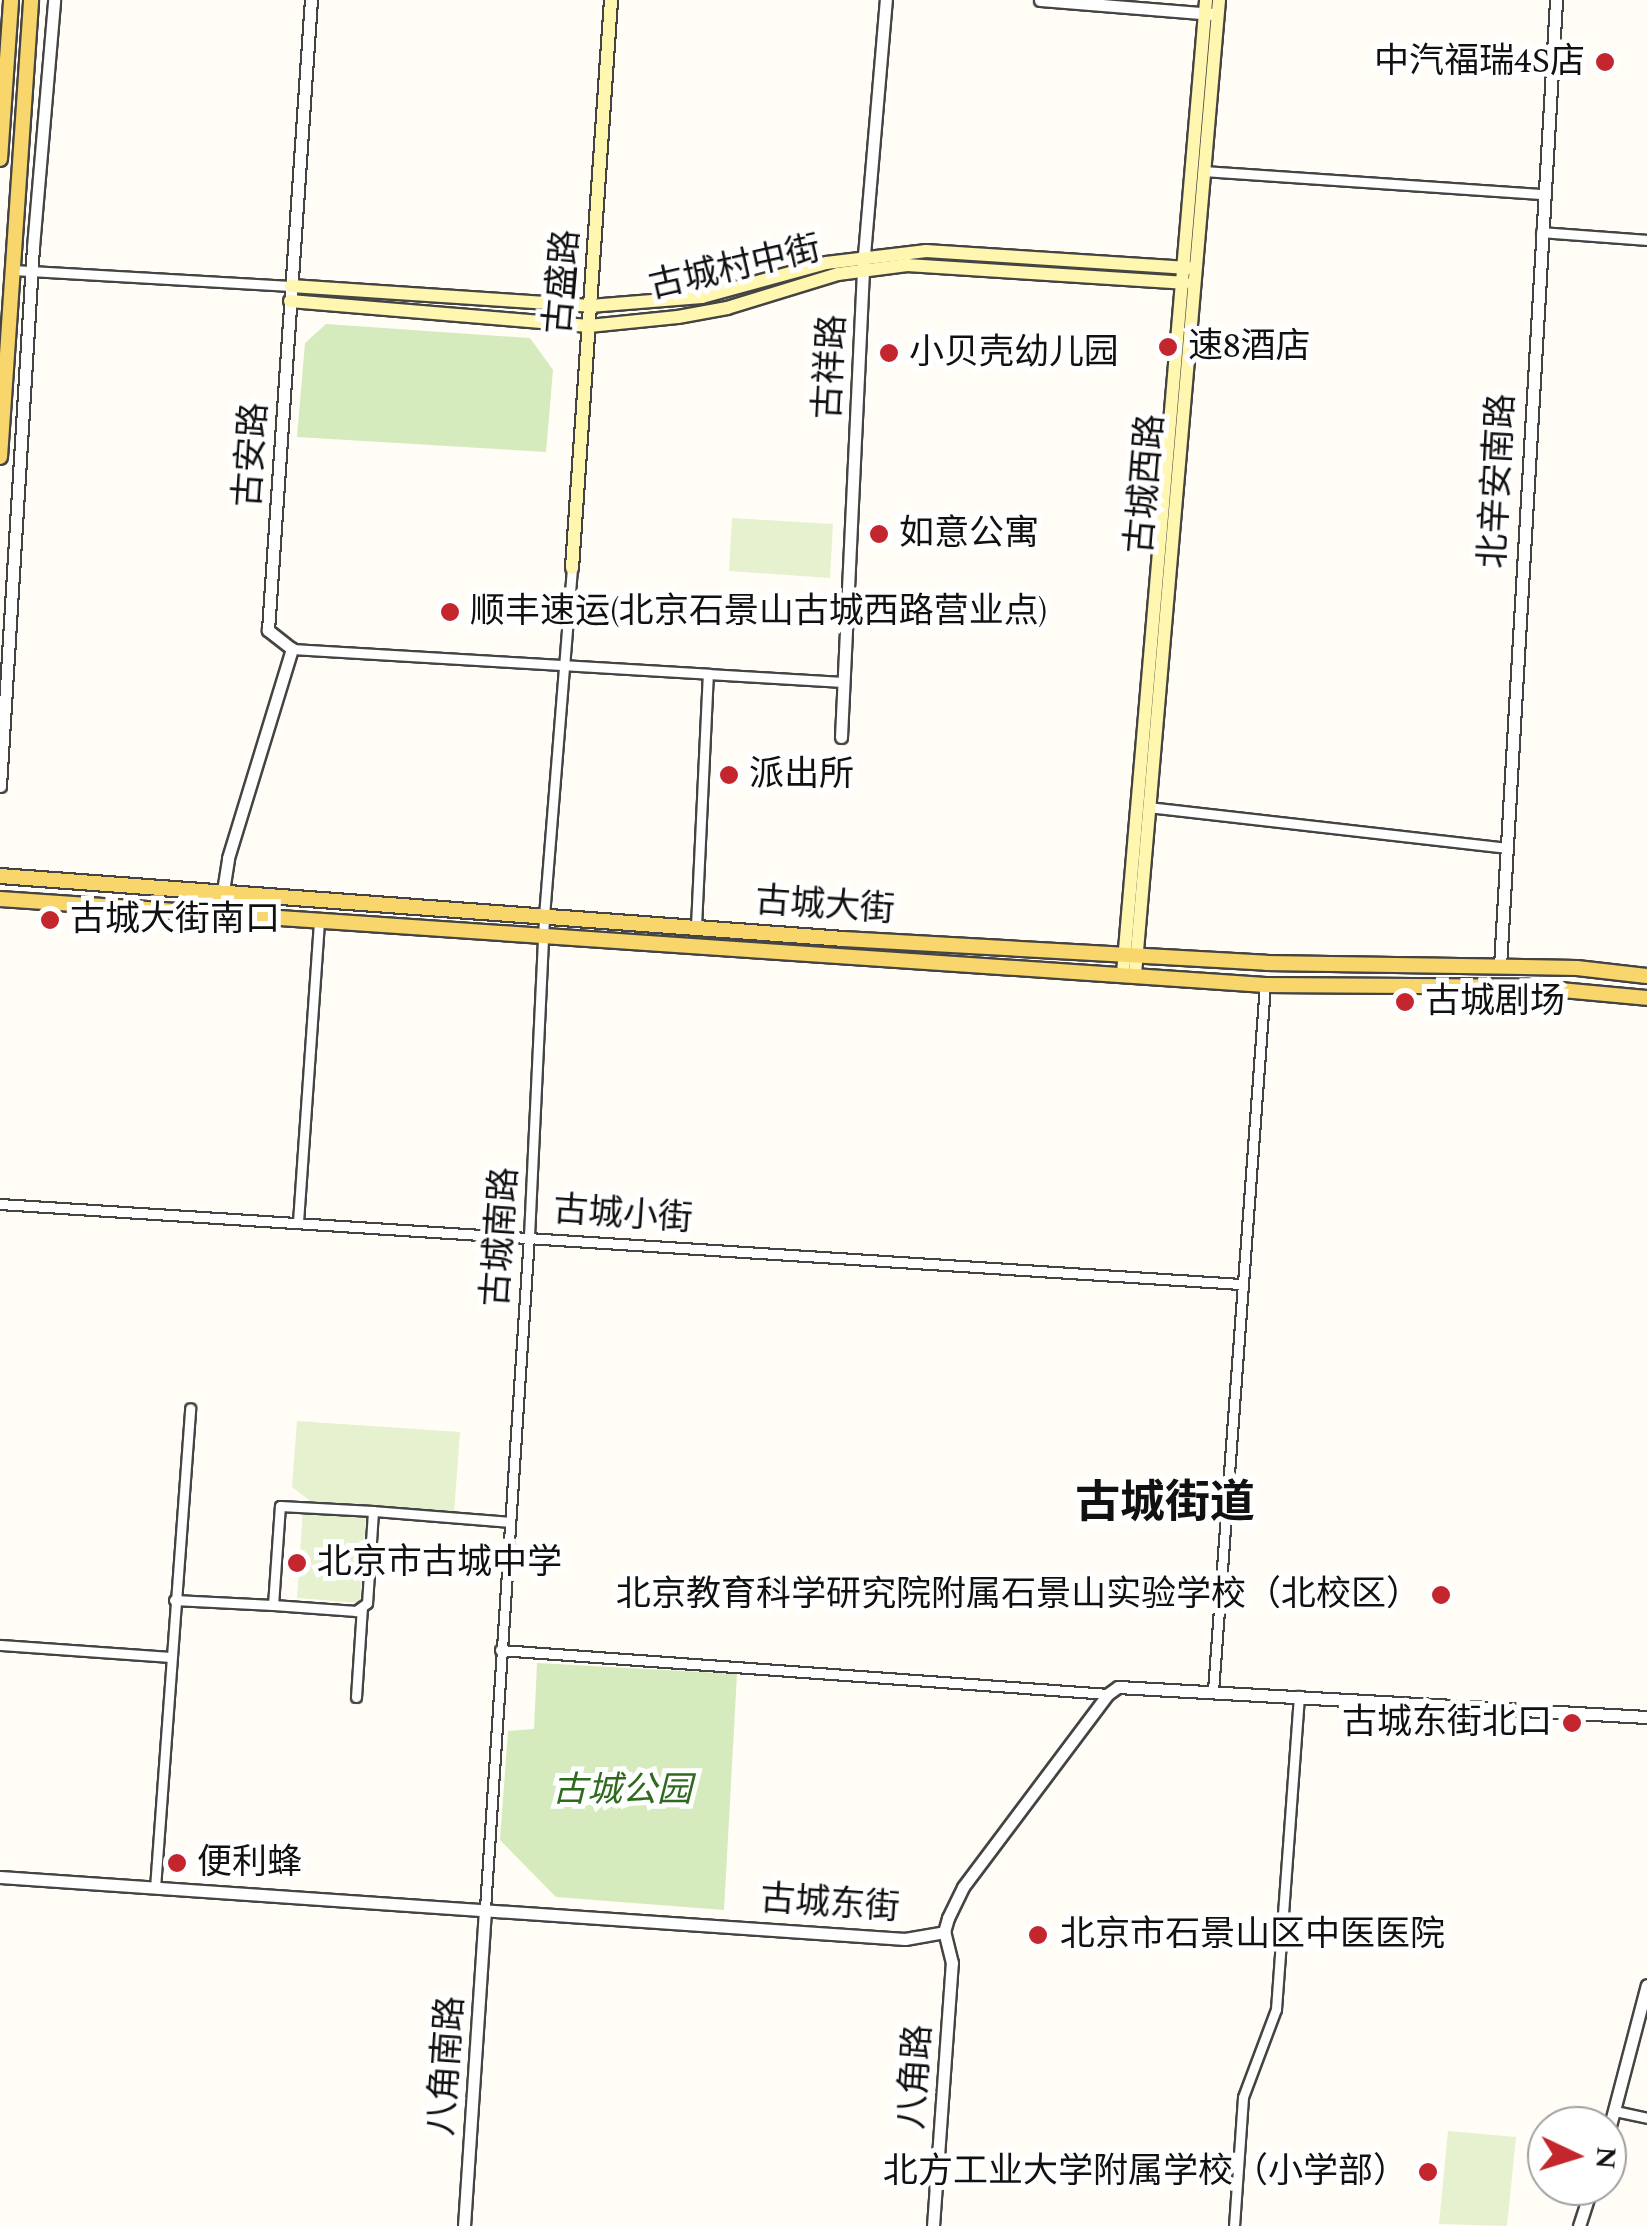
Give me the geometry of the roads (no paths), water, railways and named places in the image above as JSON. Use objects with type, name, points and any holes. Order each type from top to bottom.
[{"type":"main road","points":[[0,160],[11,0]]},
{"type":"main road","points":[[0,456],[31,0]]},
{"type":"main road","name":"古盛路","points":[[572,568],[611,0]]},
{"type":"main road","name":"古城西路","points":[[1188,268],[1204,172],[1211,7]]},
{"type":"main road","name":"古城西路","points":[[1130,955],[1148,807],[1211,7]]},
{"type":"main road","name":"古城村中街","points":[[290,294],[590,306],[702,297],[926,251],[1188,268]]},
{"type":"main road","name":"古城村中街","points":[[290,294],[589,326],[726,308],[864,262],[1187,283]]},
{"type":"main road","name":"古城西路","points":[[1129,973],[1187,283]]},
{"type":"main road","name":"古城大街","points":[[0,876],[1266,964],[1500,966],[1647,976]]},
{"type":"main road","name":"古城大街","points":[[0,899],[1264,985],[1529,988],[1647,998]]},
{"type":"street","points":[[0,786],[54,0]]},
{"type":"street","name":"古安路","points":[[292,648],[268,630],[311,0]]},
{"type":"street","name":"古祥路","points":[[841,738],[864,262],[886,0]]},
{"type":"street","points":[[1040,0],[1211,7]]},
{"type":"street","name":"北辛安南路","points":[[1500,966],[1542,194],[1556,70],[1556,0]]},
{"type":"street","points":[[1204,172],[1542,194]]},
{"type":"street","points":[[1541,232],[1647,240]]},
{"type":"street","points":[[13,270],[290,294]]},
{"type":"street","name":"古城南路","points":[[485,1909],[528,1236],[544,916],[572,568]]},
{"type":"street","points":[[223,892],[228,858],[292,648],[842,682]]},
{"type":"street","points":[[696,926],[708,674]]},
{"type":"street","points":[[1148,807],[1508,848]]},
{"type":"street","points":[[298,1222],[319,919]]},
{"type":"street","points":[[1213,1690],[1264,985]]},
{"type":"street","name":"古城小街","points":[[0,1204],[1242,1284]]},
{"type":"street","points":[[155,1888],[190,1408]]},
{"type":"street","points":[[273,1605],[280,1506],[510,1522]]},
{"type":"street","points":[[174,1600],[356,1611],[367,1603],[373,1511]]},
{"type":"street","points":[[356,1697],[362,1607]]},
{"type":"street","points":[[0,1645],[170,1657]]},
{"type":"street","points":[[500,1650],[1108,1694],[1127,1685],[1647,1718]]},
{"type":"street","name":"古城东街","points":[[0,1876],[905,1939],[944,1932],[963,1886],[1108,1694]]},
{"type":"street","points":[[1234,2226],[1243,2097],[1276,2010],[1299,1696]]},
{"type":"street","name":"八角南路","points":[[464,2226],[485,1909]]},
{"type":"street","name":"八角路","points":[[933,2226],[952,1964],[944,1932]]},
{"type":"street","points":[[1616,2106],[1647,1985]]},
{"type":"place","name":"中汽福瑞4S店","points":[[1605,62]]},
{"type":"place","name":"速8酒店","points":[[1168,347]]},
{"type":"place","name":"小贝壳幼儿园","points":[[889,353]]},
{"type":"place","name":"如意公寓","points":[[879,534]]},
{"type":"place","name":"顺丰速运(北京石景山古城西路营业点)","points":[[450,612]]},
{"type":"place","name":"派出所","points":[[729,775]]},
{"type":"place","name":"古城大街南口","points":[[50,920]]},
{"type":"place","name":"古城剧场","points":[[1405,1002]]},
{"type":"place","name":"北京市古城中学","points":[[297,1563]]},
{"type":"place","name":"北京教育科学研究院附属石景山实验学校（北校区）","points":[[1441,1595]]},
{"type":"place","name":"古城东街北口","points":[[1572,1723]]},
{"type":"place","name":"便利蜂","points":[[177,1863]]},
{"type":"place","name":"北京市石景山区中医医院","points":[[1038,1935]]},
{"type":"place","name":"北方工业大学附属学校（小学部）","points":[[1428,2172]]},
{"type":"district","name":"古城街道","points":[[1165,1504]]},
{"type":"park label","name":"古城公园","points":[[622,1791]]}]
